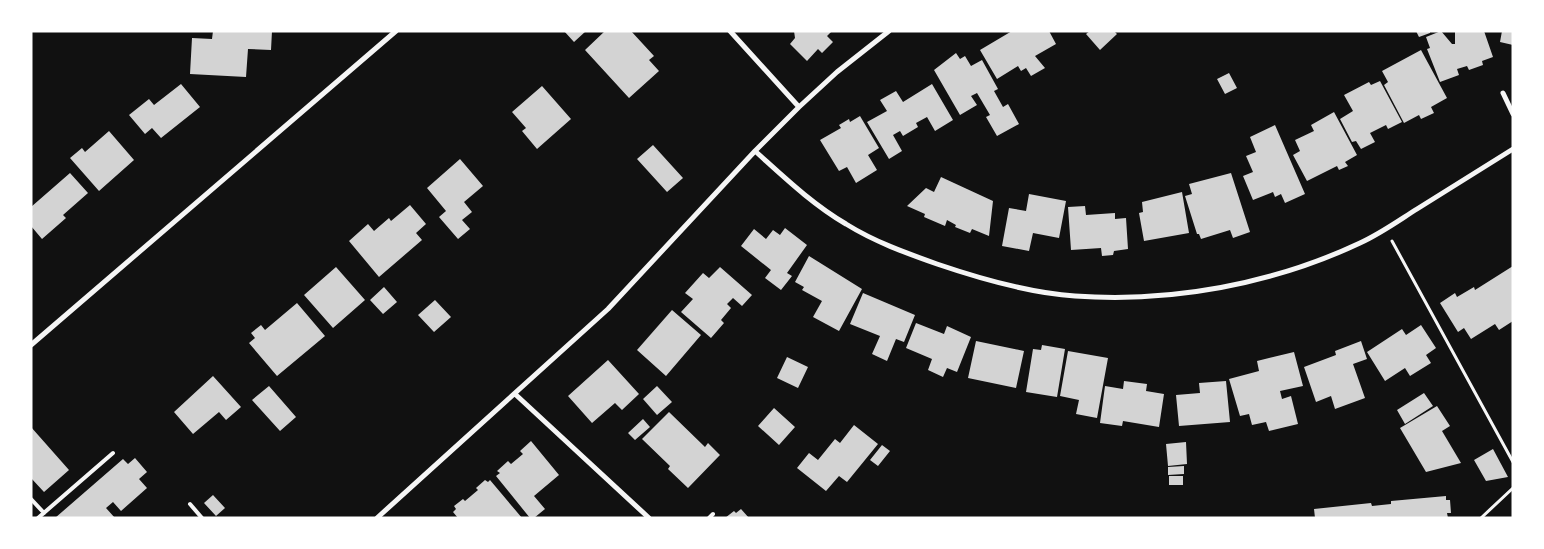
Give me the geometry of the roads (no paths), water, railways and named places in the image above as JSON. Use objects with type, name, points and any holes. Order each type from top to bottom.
[{"type":"street","points":[[31,345],[396,31]]},
{"type":"street","points":[[730,31],[799,107]]},
{"type":"street","points":[[377,518],[516,394],[638,279],[755,151],[799,107],[837,72],[889,31]]},
{"type":"street","points":[[1503,93],[1513,114]]},
{"type":"street","points":[[755,151],[830,214],[873,240],[943,266],[993,281],[1033,290],[1074,296],[1127,298],[1180,294],[1246,281],[1296,268],[1331,256],[1385,229],[1513,149]]},
{"type":"street","points":[[516,394],[649,518]]},
{"type":"lane","points":[[38,518],[113,453]]},
{"type":"lane","points":[[31,500],[44,513]]},
{"type":"lane","points":[[190,504],[202,518]]},
{"type":"lane","points":[[709,518],[713,514]]}]
